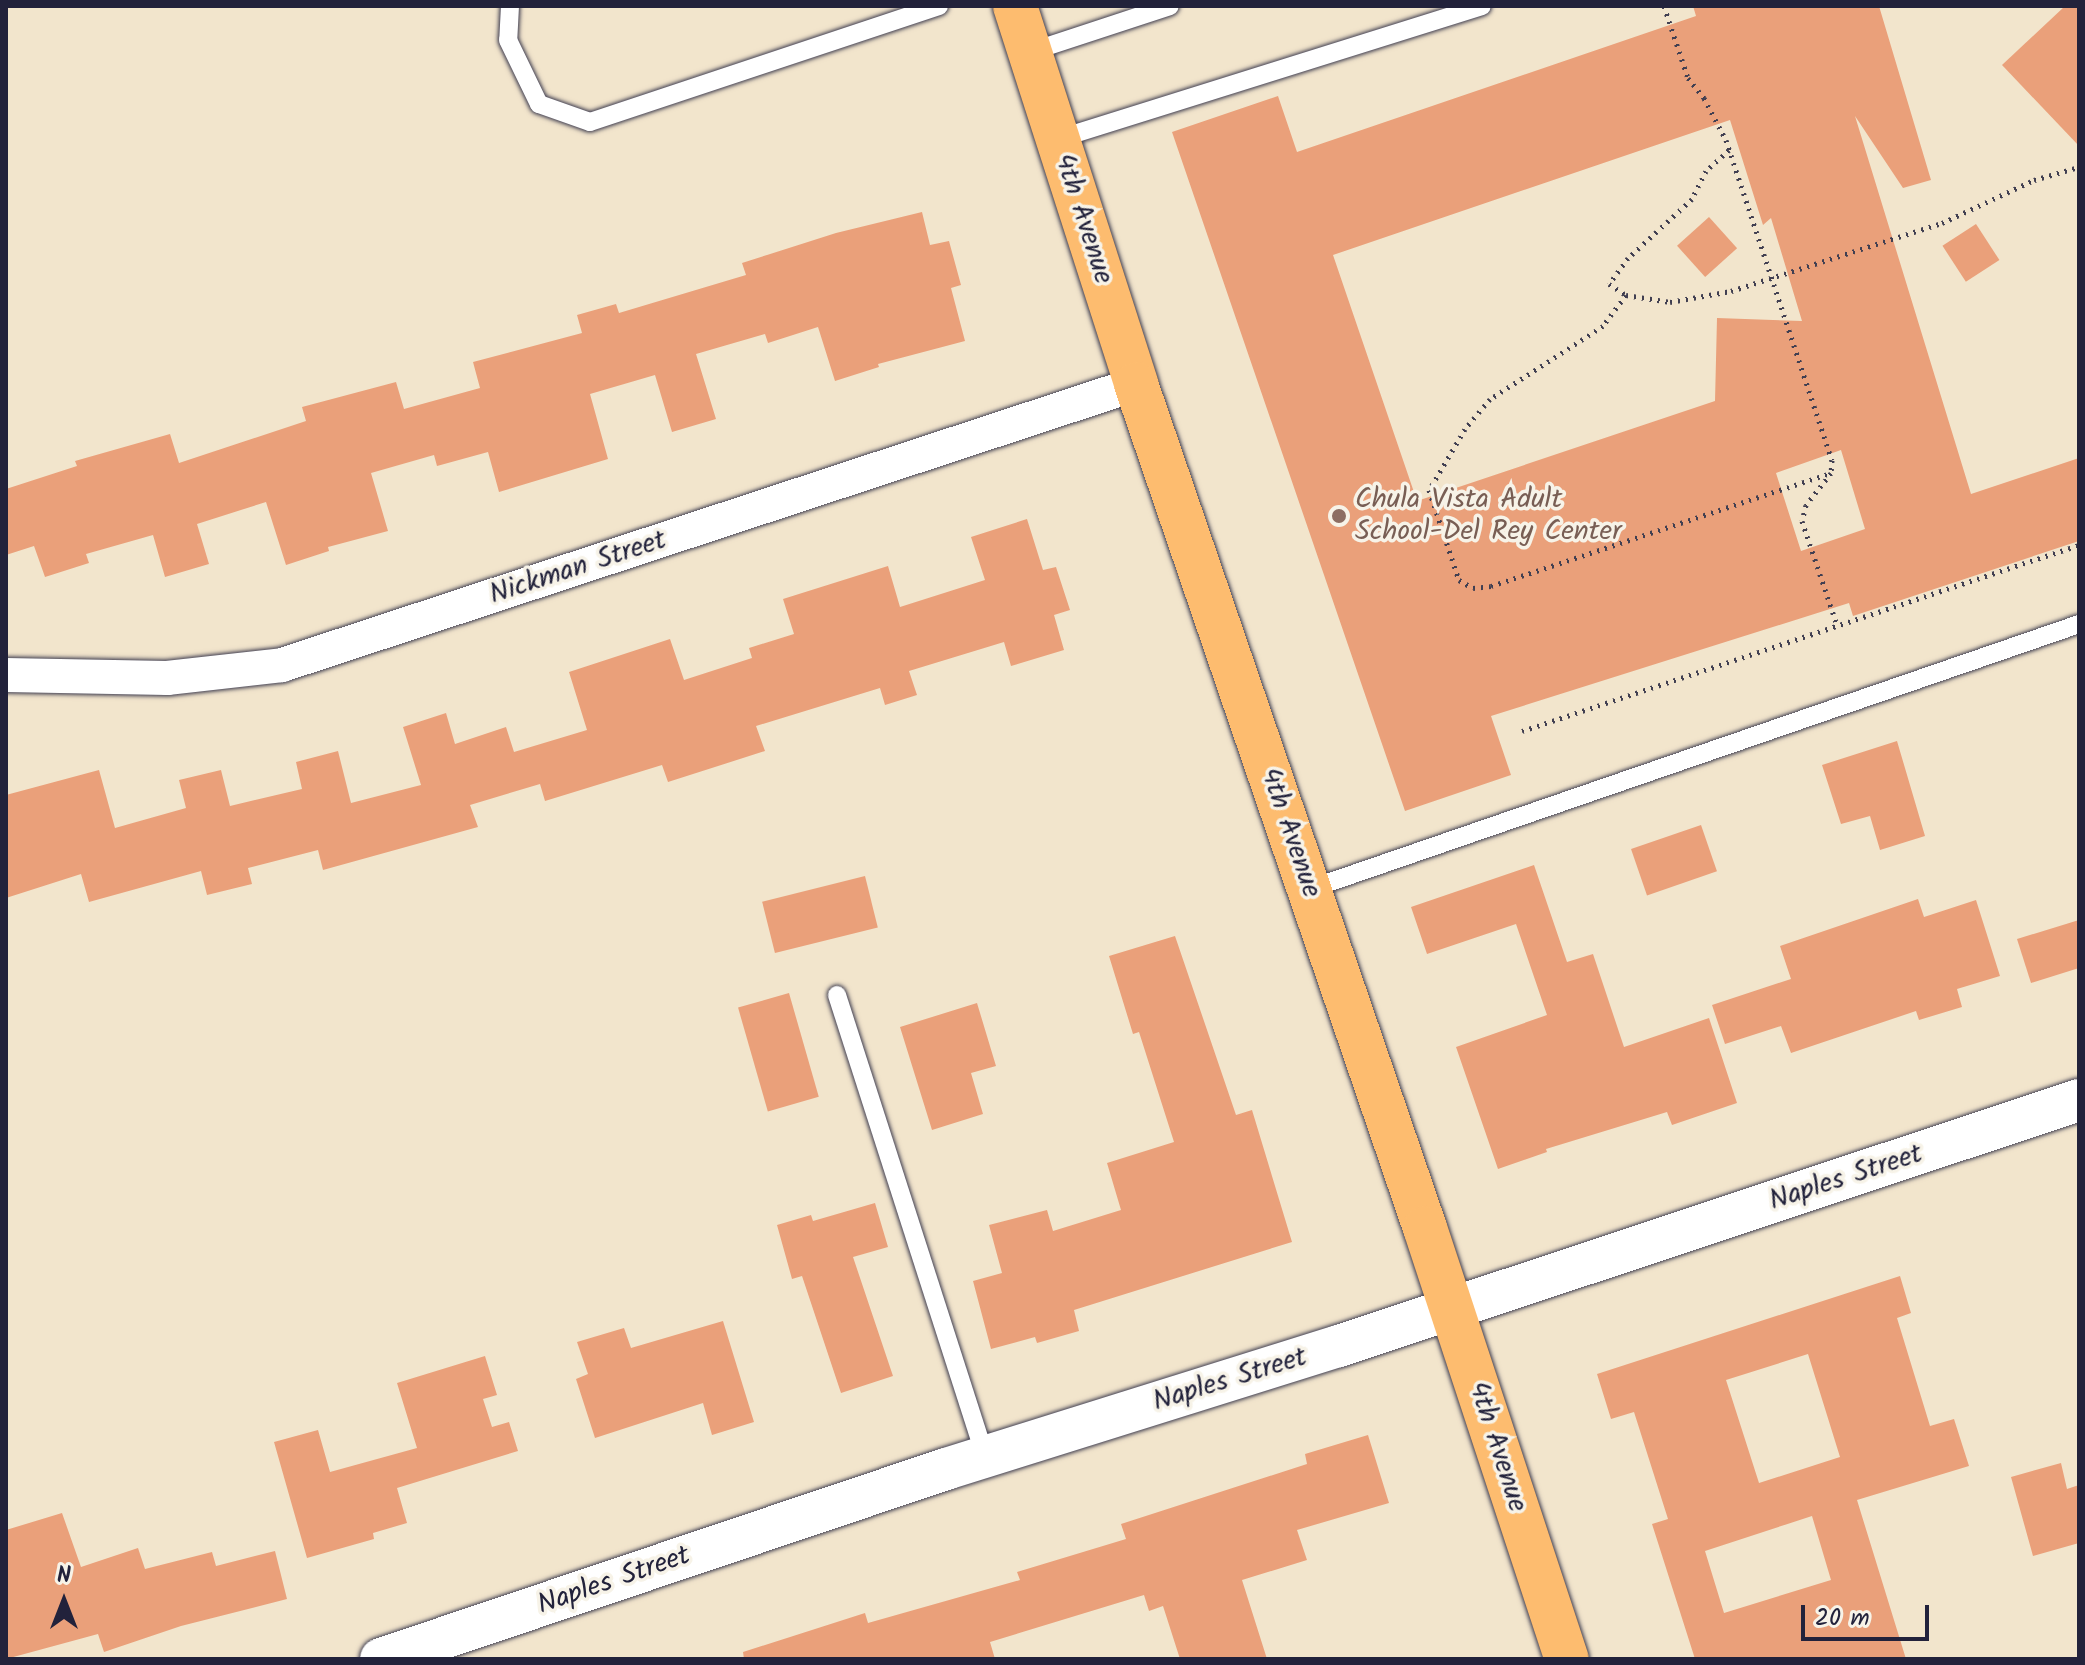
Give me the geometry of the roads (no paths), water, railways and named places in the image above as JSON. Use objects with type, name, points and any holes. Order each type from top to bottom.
[{"type":"main road","name":"4th Avenue","points":[[1015,6],[1136,384],[1452,1308],[1567,1659]]},
{"type":"street","name":"Nickman Street","points":[[6,675],[167,678],[282,665],[1136,384]]},
{"type":"street","name":"Naples Street","points":[[381,1659],[985,1457],[1452,1308],[2079,1100]]},
{"type":"lane","points":[[510,6],[508,40],[539,104],[590,122],[939,6]]},
{"type":"lane","points":[[1030,52],[1170,6]]},
{"type":"lane","points":[[1058,139],[1482,6]]},
{"type":"lane","points":[[1310,889],[2079,624]]},
{"type":"lane","points":[[837,995],[985,1457]]},
{"type":"place","name":"Chula Vista Adult School-Del Rey Center","points":[[1339,516]]}]
